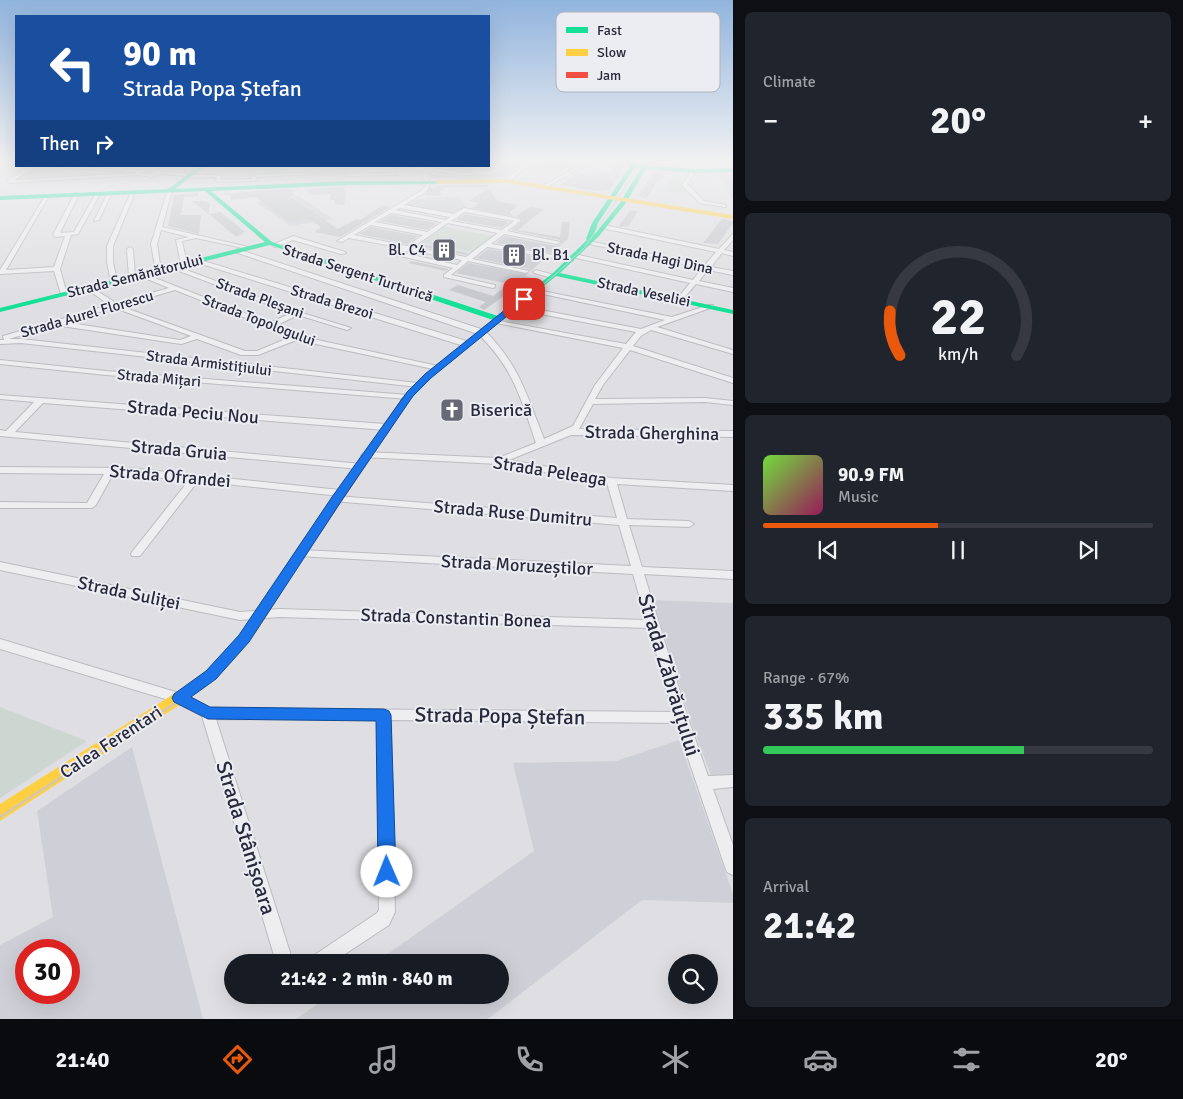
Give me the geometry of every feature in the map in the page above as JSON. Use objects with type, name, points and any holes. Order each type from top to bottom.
[{"type":"street","points":[[1,272],[41,207]]},
{"type":"street","points":[[70,207],[55,234],[56,236],[77,232],[91,207]]},
{"type":"street","points":[[96,220],[103,207]]},
{"type":"street","points":[[114,282],[110,262],[110,246],[126,207]]},
{"type":"street","points":[[158,271],[154,244],[165,207]]},
{"type":"street","name":"Strada Sergent Turturică","points":[[224,207],[272,244],[497,320],[628,347],[733,380]]},
{"type":"street","points":[[340,241],[398,207]]},
{"type":"street","points":[[402,207],[455,216]]},
{"type":"street","name":"Calea Ferentari","points":[[588,242],[588,236],[611,207]]},
{"type":"street","name":"Calea Ferentari","points":[[0,813],[179,698],[202,682],[228,658],[301,554],[385,427],[418,385],[554,275],[588,242],[596,237],[604,227],[614,207]]},
{"type":"street","points":[[691,207],[720,210]]},
{"type":"street","points":[[712,207],[733,218]]},
{"type":"street","points":[[458,267],[398,254],[464,210],[518,220],[511,226],[486,245],[458,267],[446,276],[493,286]]},
{"type":"street","points":[[390,212],[557,242]]},
{"type":"street","points":[[370,223],[428,234]]},
{"type":"street","points":[[604,227],[733,254]]},
{"type":"street","points":[[158,228],[242,249],[482,333],[508,361],[516,373],[541,444]]},
{"type":"street","points":[[64,294],[57,269],[58,261],[68,235]]},
{"type":"street","points":[[349,236],[526,270]]},
{"type":"street","points":[[680,299],[733,236]]},
{"type":"street","points":[[178,265],[179,240],[199,238]]},
{"type":"street","points":[[272,244],[294,238],[343,253]]},
{"type":"street","name":"Strada Hagi Dina","points":[[588,242],[733,273]]},
{"type":"street","name":"Strada Semănătorului","points":[[0,310],[242,249],[272,244]]},
{"type":"street","points":[[486,245],[572,258],[733,290]]},
{"type":"street","points":[[130,249],[137,276]]},
{"type":"street","name":"Strada Brezoi","points":[[198,261],[467,344]]},
{"type":"street","name":"Strada Pleșani","points":[[178,265],[297,313],[347,328]]},
{"type":"street","points":[[1,272],[57,269]]},
{"type":"street","points":[[536,272],[554,275]]},
{"type":"street","name":"Strada Veseliei","points":[[554,275],[680,299],[733,312]]},
{"type":"street","name":"Strada Topologului","points":[[137,276],[175,288],[298,337],[318,343],[438,368]]},
{"type":"street","points":[[89,288],[114,306],[244,353],[253,354],[298,337]]},
{"type":"street","name":"Strada Aurel Florescu","points":[[0,341],[53,323],[175,288]]},
{"type":"street","points":[[534,290],[674,319]]},
{"type":"street","points":[[498,461],[570,432],[579,423],[599,385],[641,332],[650,327],[712,306]]},
{"type":"street","points":[[514,307],[641,332]]},
{"type":"street","points":[[269,326],[297,313]]},
{"type":"street","points":[[53,323],[181,342],[198,336]]},
{"type":"street","points":[[650,327],[733,352]]},
{"type":"street","name":"Strada Armistițiului","points":[[0,341],[22,341],[418,385]]},
{"type":"street","name":"Strada Mițari","points":[[0,362],[124,375],[408,397]]},
{"type":"street","name":"Strada Peciu Nou","points":[[0,396],[385,427]]},
{"type":"street","points":[[4,433],[41,400]]},
{"type":"street","points":[[591,402],[705,400],[733,403]]},
{"type":"street","name":"Strada Gherghina","points":[[570,432],[733,434]]},
{"type":"street","name":"Strada Gruia","points":[[4,433],[359,466]]},
{"type":"street","name":"Strada Peleaga","points":[[366,455],[498,461],[611,481],[733,488]]},
{"type":"street","name":"Strada Ofrandei","points":[[0,470],[110,471],[196,477],[338,496]]},
{"type":"street","points":[[0,506],[88,506],[110,471]]},
{"type":"street","points":[[136,554],[196,477]]},
{"type":"street","name":"Strada Zăbrăuțului","points":[[611,481],[681,718],[733,867]]},
{"type":"street","name":"Strada Ruse Dumitru","points":[[338,496],[623,522],[689,524]]},
{"type":"street","name":"Strada Moruzeștilor","points":[[301,554],[733,575]]},
{"type":"street","name":"Strada Suliței","points":[[2,568],[240,616],[259,615]]},
{"type":"street","name":"Strada Constantin Bonea","points":[[259,615],[278,613],[652,624]]},
{"type":"street","name":"Strada Popa Ștefan","points":[[0,644],[179,698],[208,713],[681,718]]},
{"type":"street","name":"Strada Stânișoara","points":[[208,713],[282,954]]},
{"type":"street","points":[[331,954],[383,919],[387,912],[384,715]]},
{"type":"street","points":[[704,783],[733,781]]},
{"type":"shaded area","points":[[262,207],[315,207],[333,219],[291,226]]},
{"type":"shaded area","points":[[415,207],[466,207],[455,214]]},
{"type":"shaded area","points":[[444,227],[493,236],[472,252],[421,243]]},
{"type":"shaded area","points":[[653,600],[733,603],[733,775],[712,777],[695,734]]},
{"type":"shaded area","points":[[0,707],[87,741],[0,798]]},
{"type":"shaded area","points":[[679,740],[733,894],[733,903],[642,900],[509,1003],[509,954],[387,954],[534,851],[513,763],[616,761]]},
{"type":"shaded area","points":[[132,747],[203,1019],[0,1019],[0,945],[53,917],[37,811]]},
{"type":"shaded area","points":[[317,1004],[507,1004],[488,1019],[296,1019]]},
{"type":"building","points":[[172,207],[182,207],[181,215],[201,215],[199,234],[168,226]]},
{"type":"building","points":[[199,207],[209,207],[208,214]]},
{"type":"building","points":[[268,207],[305,207],[338,229],[356,219],[360,220],[381,207],[390,207],[340,237],[315,232],[321,227],[309,219],[289,222]]},
{"type":"building","points":[[516,207],[510,212],[513,216],[472,208]]},
{"type":"building","points":[[530,207],[544,209],[518,230],[560,237],[562,222],[570,222],[568,239],[551,253],[496,243],[504,236],[557,246],[561,244],[560,240],[511,230],[522,221],[521,218],[516,216]]},
{"type":"building","points":[[630,210],[638,211],[628,227],[619,226]]},
{"type":"building","points":[[220,212],[245,232],[236,237],[209,214]]},
{"type":"building","points":[[465,214],[509,222],[502,228],[456,220]]},
{"type":"building","points":[[391,215],[437,223],[427,230],[380,221]]},
{"type":"building","points":[[722,219],[733,221],[733,223],[718,244],[703,243]]},
{"type":"building","points":[[371,227],[418,236],[407,244],[359,234]]},
{"type":"building","name":"Bl. C4","points":[[421,244],[468,253],[466,255],[418,246]]},
{"type":"building","points":[[488,249],[545,258],[531,271],[476,258]]},
{"type":"building","points":[[412,261],[449,269],[446,271],[408,263]]},
{"type":"building","points":[[468,263],[528,274],[525,276],[531,277],[484,310],[479,307],[486,302],[449,290],[458,285],[493,296],[509,284],[456,273]]},
{"type":"tram line","points":[[279,592],[387,427],[411,394],[440,368],[556,274],[585,247],[612,207]]},
{"type":"tram line","points":[[0,817],[200,687],[243,641],[280,591]]},
{"type":"traffic: fast","points":[[227,207],[270,243],[498,319]]},
{"type":"traffic: fast","points":[[589,239],[595,223],[606,207]]},
{"type":"traffic: fast","points":[[405,400],[428,376],[555,274],[597,235],[620,207]]},
{"type":"traffic: fast","points":[[0,310],[270,243]]},
{"type":"traffic: fast","points":[[555,274],[733,312]]},
{"type":"traffic: slow","points":[[667,207],[733,217]]},
{"type":"traffic: slow","points":[[0,813],[188,692],[213,673],[243,641],[284,578]]},
{"type":"traffic: jam","points":[[284,578],[405,400]]},
{"type":"place","name":"Bl. C4","points":[[444,250]]},
{"type":"place","name":"Bl. B1","points":[[514,255]]},
{"type":"place","name":"Biserică","points":[[452,410]]},
{"type":"route","points":[[387,872],[384,715],[208,713],[190,702],[179,698],[211,675],[244,638],[336,499],[410,394],[428,376],[524,299]]}]
